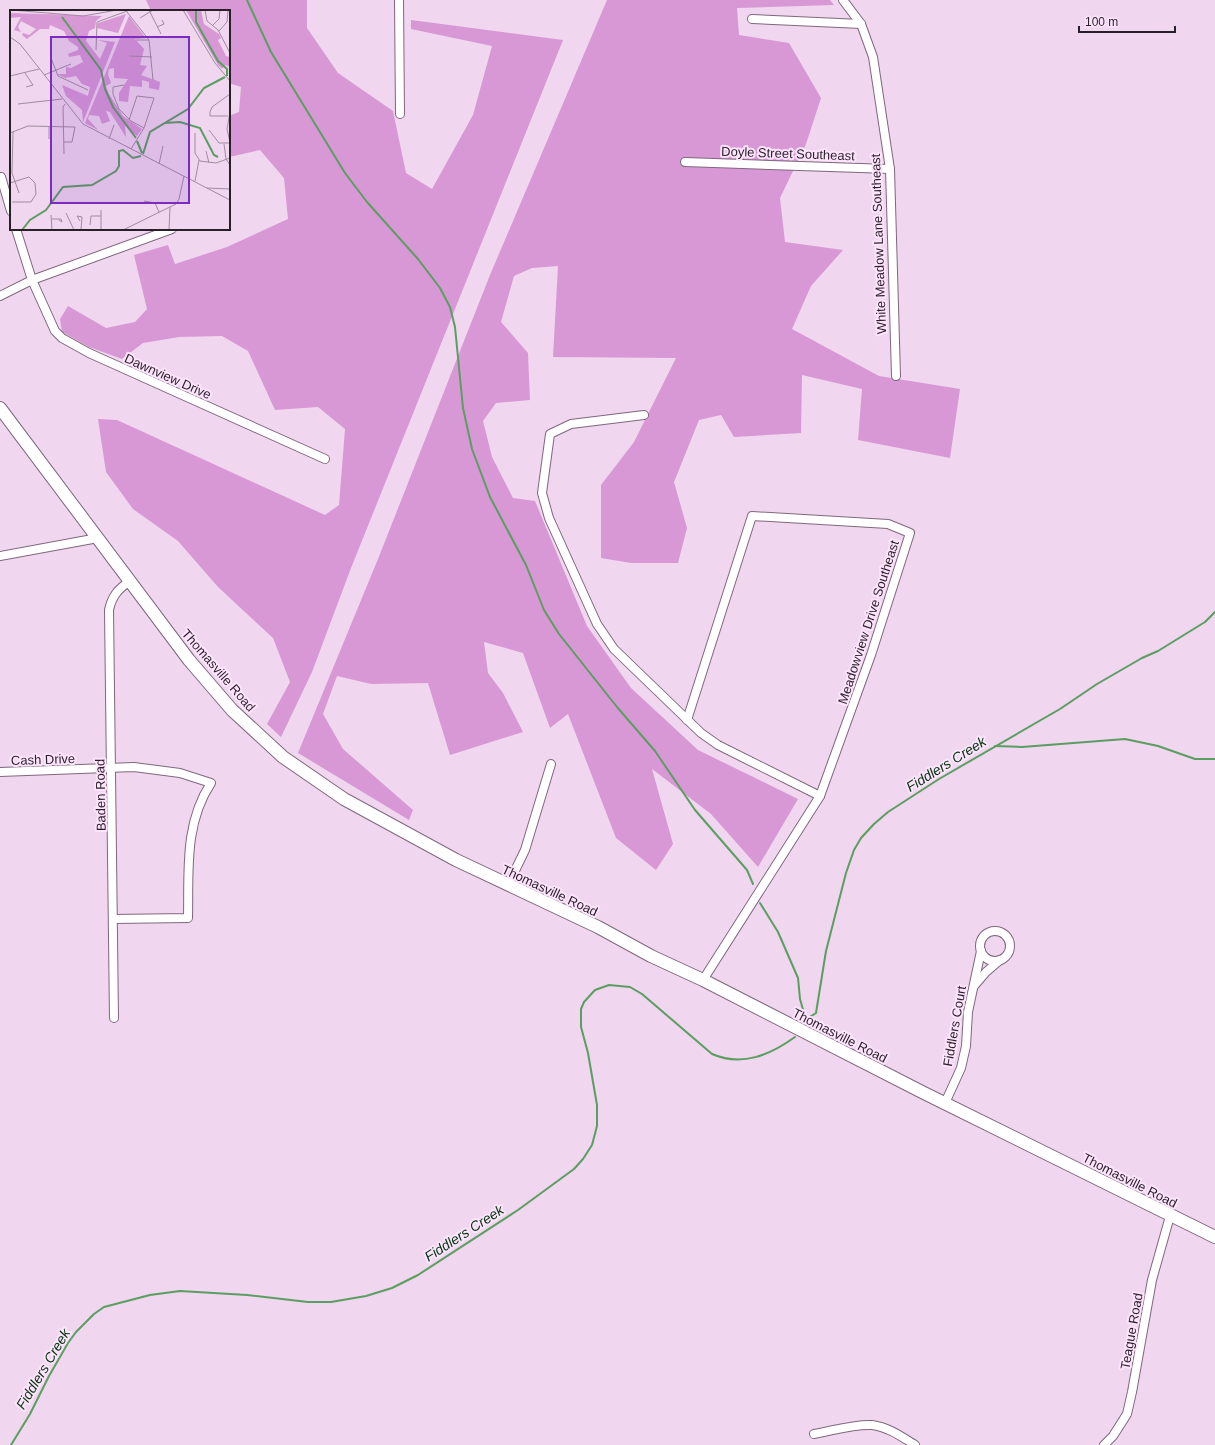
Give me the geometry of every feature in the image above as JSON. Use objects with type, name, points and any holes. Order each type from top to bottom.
[{"type":"main road","name":"Thomasville Road","points":[[0,408],[190,660],[232,710],[284,756],[344,799],[456,860],[598,927],[651,956],[703,980],[945,1104],[1215,1237]]},
{"type":"street","points":[[399,0],[400,114]]},
{"type":"street","name":"White Meadow Lane Southeast","points":[[843,0],[861,24],[873,57],[890,169],[896,376]]},
{"type":"street","points":[[752,19],[861,24]]},
{"type":"street","name":"Doyle Street Southeast","points":[[685,162],[890,169]]},
{"type":"street","points":[[1,177],[10,208]]},
{"type":"street","name":"Dawnview Drive","points":[[16,230],[32,280],[55,330],[62,338],[89,354],[325,459]]},
{"type":"street","points":[[0,296],[32,280],[169,230]]},
{"type":"street","points":[[644,415],[571,424],[550,434],[542,493],[549,518],[597,624],[614,649],[701,733],[718,745],[820,796]]},
{"type":"street","name":"Meadowview Drive Southeast","points":[[686,720],[752,516],[888,524],[910,534],[871,655],[820,796],[703,980]]},
{"type":"street","points":[[0,556],[98,538]]},
{"type":"street","name":"Baden Road","points":[[114,1018],[109,610],[111,599],[118,589],[130,581]]},
{"type":"street","points":[[508,885],[525,850],[551,764]]},
{"type":"street","name":"Cash Drive","points":[[0,772],[134,767],[159,769],[180,773],[211,783],[204,794],[195,816],[190,838],[188,918],[113,919]]},
{"type":"street","name":"Fiddlers Court","points":[[945,1104],[960,1068],[966,1046],[968,1012],[981,952],[981,941],[984,936],[990,932],[997,931],[1003,933],[1008,938],[1010,951],[1000,960]]},
{"type":"street","points":[[981,952],[987,959],[994,961],[1000,960]]},
{"type":"street","points":[[974,986],[986,972],[1000,960]]},
{"type":"street","name":"Teague Road","points":[[1104,1445],[1113,1436],[1127,1414],[1152,1280],[1170,1216]]},
{"type":"street","points":[[814,1434],[873,1425],[896,1433],[915,1445]]},
{"type":"shaded area","points":[[146,0],[307,0],[307,28],[338,73],[393,111],[406,173],[432,189],[473,115],[492,46],[411,29],[411,20],[563,40],[351,568],[312,672],[281,737],[267,724],[290,682],[273,638],[218,587],[178,541],[133,509],[106,472],[98,419],[117,420],[325,515],[339,505],[345,429],[318,407],[275,410],[248,351],[222,336],[179,337],[143,343],[122,359],[89,347],[62,332],[60,319],[68,306],[106,328],[135,322],[147,309],[134,255],[168,245],[175,264],[227,247],[288,219],[284,178],[260,150],[230,157],[230,116],[239,112],[241,87],[230,83],[230,10],[151,10]]},
{"type":"shaded area","points":[[607,0],[830,0],[834,5],[737,8],[739,35],[789,43],[821,98],[806,144],[780,198],[785,242],[843,250],[811,286],[792,329],[879,376],[960,389],[950,458],[858,440],[862,389],[802,375],[801,433],[734,437],[721,415],[699,420],[674,482],[687,528],[678,563],[631,563],[601,558],[601,485],[634,442],[676,358],[553,357],[558,266],[532,268],[514,276],[501,322],[528,353],[530,400],[496,403],[483,421],[492,457],[513,498],[535,501],[587,626],[631,688],[698,750],[798,799],[758,867],[711,814],[652,769],[673,844],[656,870],[616,838],[568,714],[550,728],[523,653],[484,642],[488,673],[503,693],[523,732],[450,755],[428,683],[371,684],[337,676],[323,714],[343,749],[413,810],[409,820],[298,753],[378,559],[490,275]]},
{"type":"waterway","points":[[247,0],[271,52],[345,173],[367,202],[418,259],[440,288],[450,307],[455,327],[463,408],[472,449],[490,497],[526,565],[544,610],[559,634],[617,707],[655,751],[695,810],[747,870],[753,884]]},
{"type":"waterway","name":"Fiddlers Creek","points":[[802,1022],[816,1013],[826,951],[846,873],[854,850],[861,838],[874,824],[888,812],[939,779],[1060,709],[1097,684],[1142,658],[1158,651],[1205,622],[1215,612]]},
{"type":"waterway","points":[[995,746],[1022,747],[1125,739],[1158,746],[1195,759],[1215,759]]},
{"type":"waterway","points":[[760,903],[778,932],[798,978],[800,999],[806,1020]]},
{"type":"waterway","name":"Fiddlers Creek","points":[[11,1445],[30,1414],[68,1343],[76,1332],[94,1314],[104,1307],[150,1295],[180,1291],[247,1295],[308,1302],[331,1302],[366,1296],[392,1288],[418,1275],[518,1210],[574,1169],[592,1145],[597,1126],[597,1105],[588,1053],[581,1027],[581,1009],[584,1002],[595,990],[609,985],[630,987],[642,994],[712,1054],[723,1058],[745,1059],[766,1054],[795,1037]]}]
